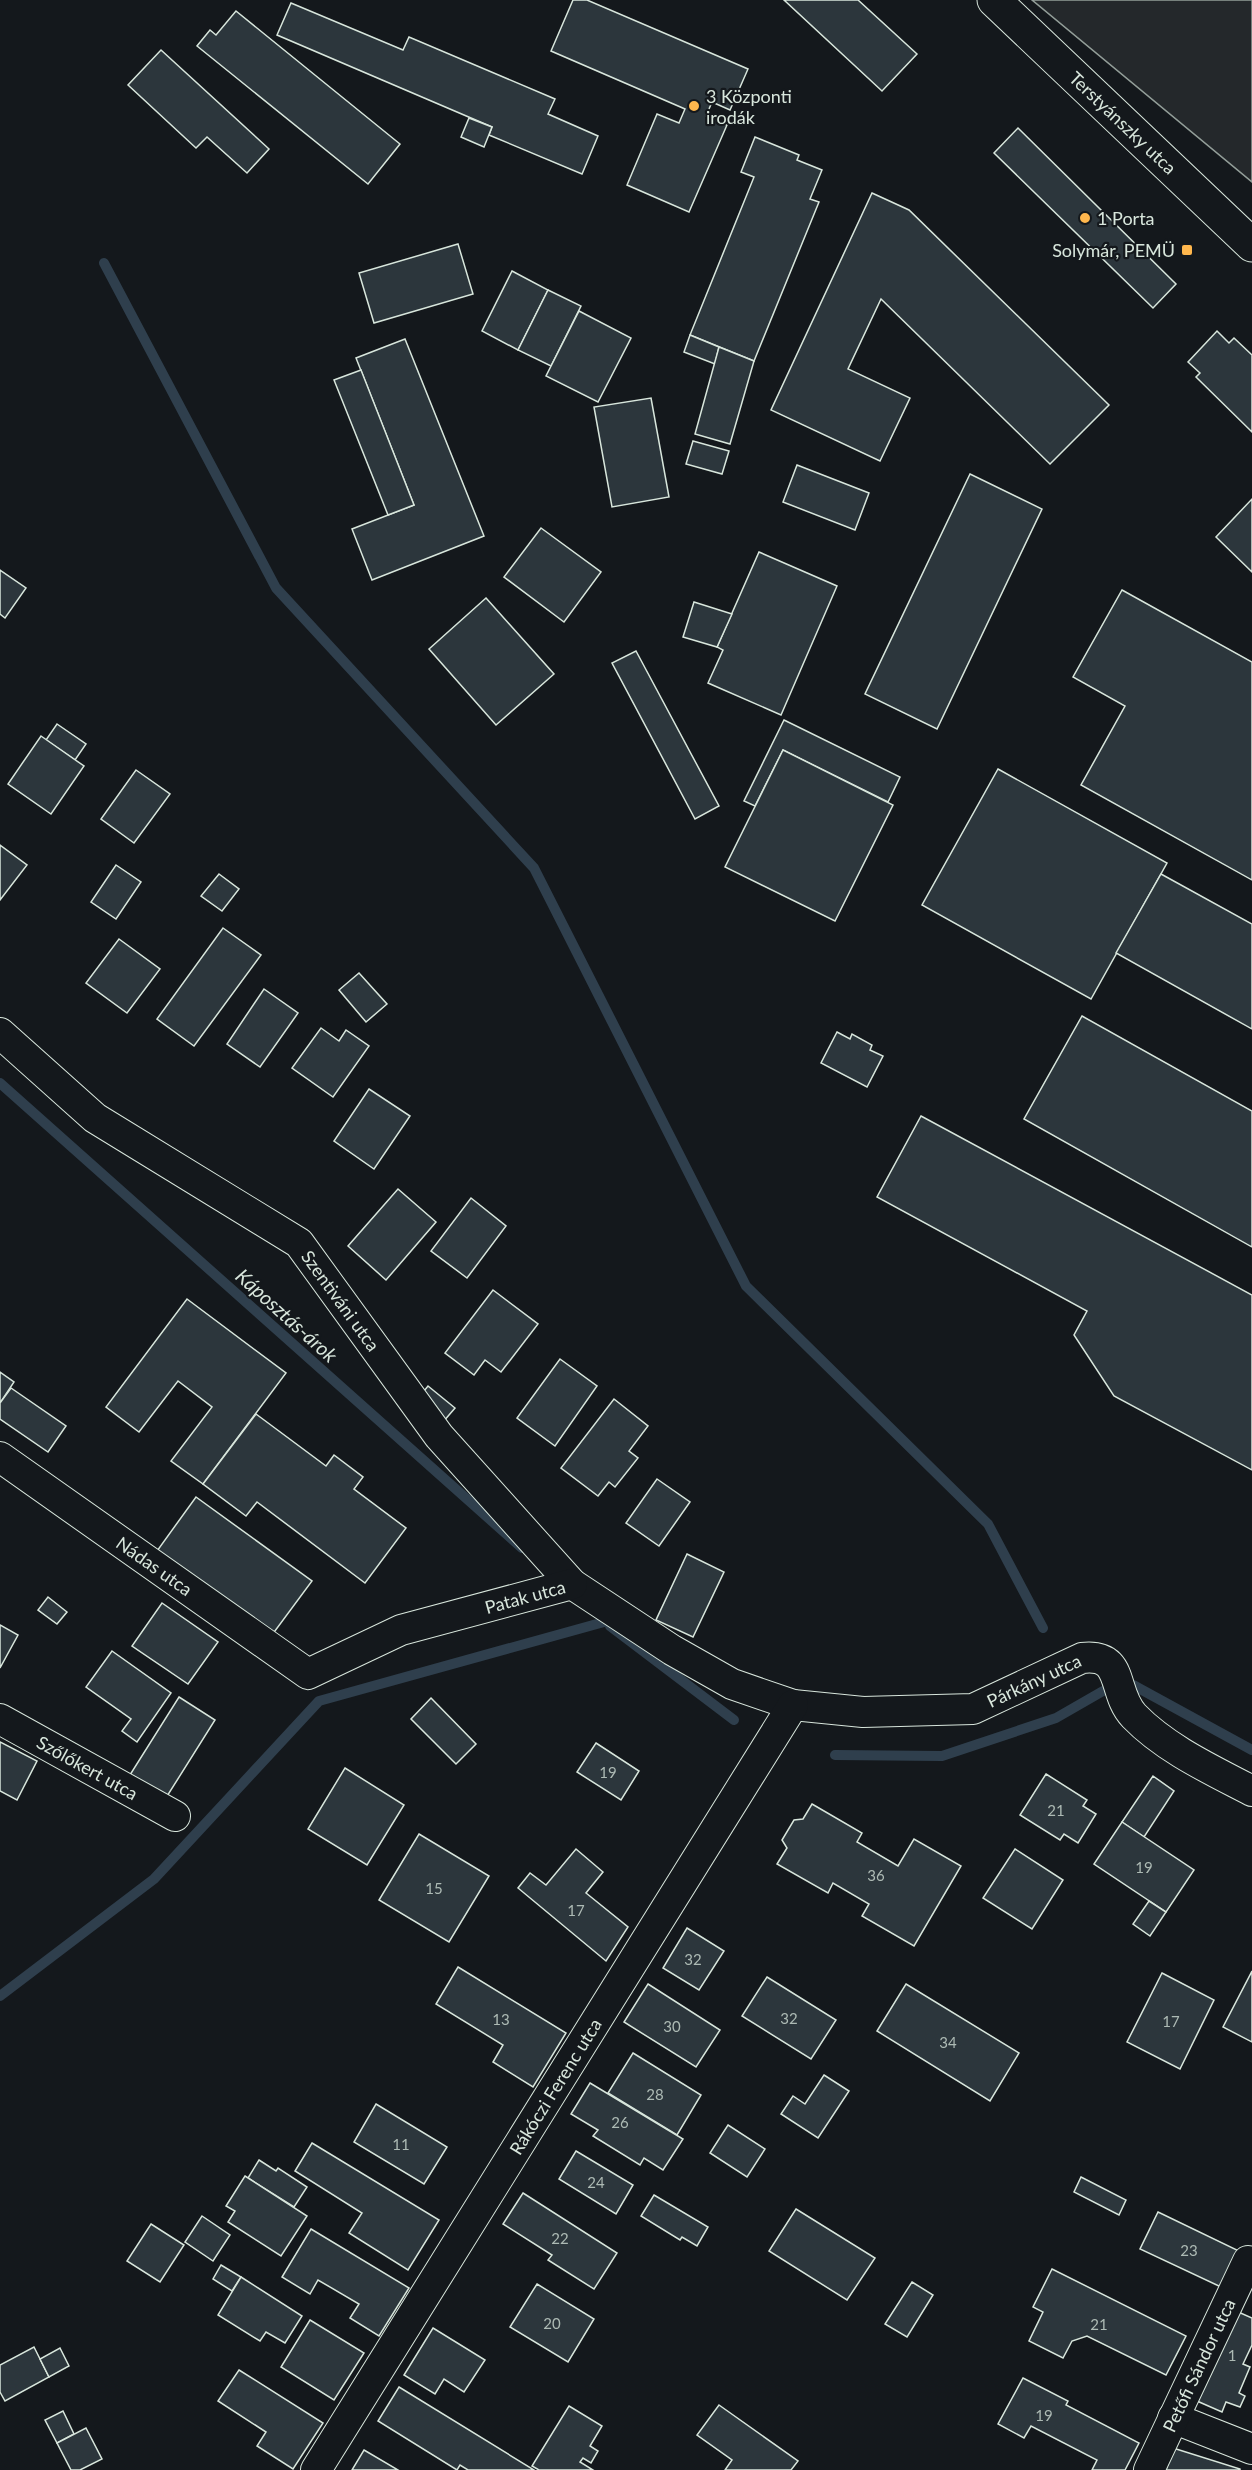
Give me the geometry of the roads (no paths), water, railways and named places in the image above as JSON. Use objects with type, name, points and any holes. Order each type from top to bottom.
[{"type":"main road","name":"Terstyánszky utca","points":[[994,0],[1252,245]]},
{"type":"street","name":"Szentiváni utca","points":[[0,1033],[95,1118],[299,1243],[439,1436],[572,1584]]},
{"type":"street","name":"Nádas utca","points":[[0,1457],[308,1674]]},
{"type":"street","name":"Patak utca","points":[[308,1674],[401,1630],[572,1584],[672,1650],[732,1684],[793,1705]]},
{"type":"street","name":"Párkány utca","points":[[793,1705],[863,1712],[973,1709],[1082,1658],[1096,1656],[1108,1661],[1116,1674],[1122,1699],[1133,1715],[1156,1735],[1252,1791]]},
{"type":"street","name":"Rákóczi Ferenc utca","points":[[316,2470],[793,1705]]},
{"type":"street","name":"Szőlőkert utca","points":[[0,1719],[175,1816]]},
{"type":"street","name":"Petőfi Sándor utca","points":[[1149,2470],[1248,2261]]},
{"type":"street","points":[[1173,2418],[1252,2449]]},
{"type":"waterway","points":[[104,263],[276,588],[534,868],[746,1286],[988,1524],[1043,1628]]},
{"type":"waterway","name":"Káposztás-árok","points":[[0,1083],[522,1548]]},
{"type":"waterway","points":[[0,1996],[154,1879],[319,1701],[604,1622]]},
{"type":"waterway","points":[[610,1626],[734,1720]]},
{"type":"waterway","points":[[1133,1685],[1252,1750]]},
{"type":"waterway","points":[[835,1755],[942,1756],[1056,1718],[1103,1691]]},
{"type":"place","name":"3 Központi irodák","points":[[694,106]]},
{"type":"place","name":"1 Porta","points":[[1085,218]]},
{"type":"place","name":"Solymár, PEMÜ","points":[[1187,250]]}]
